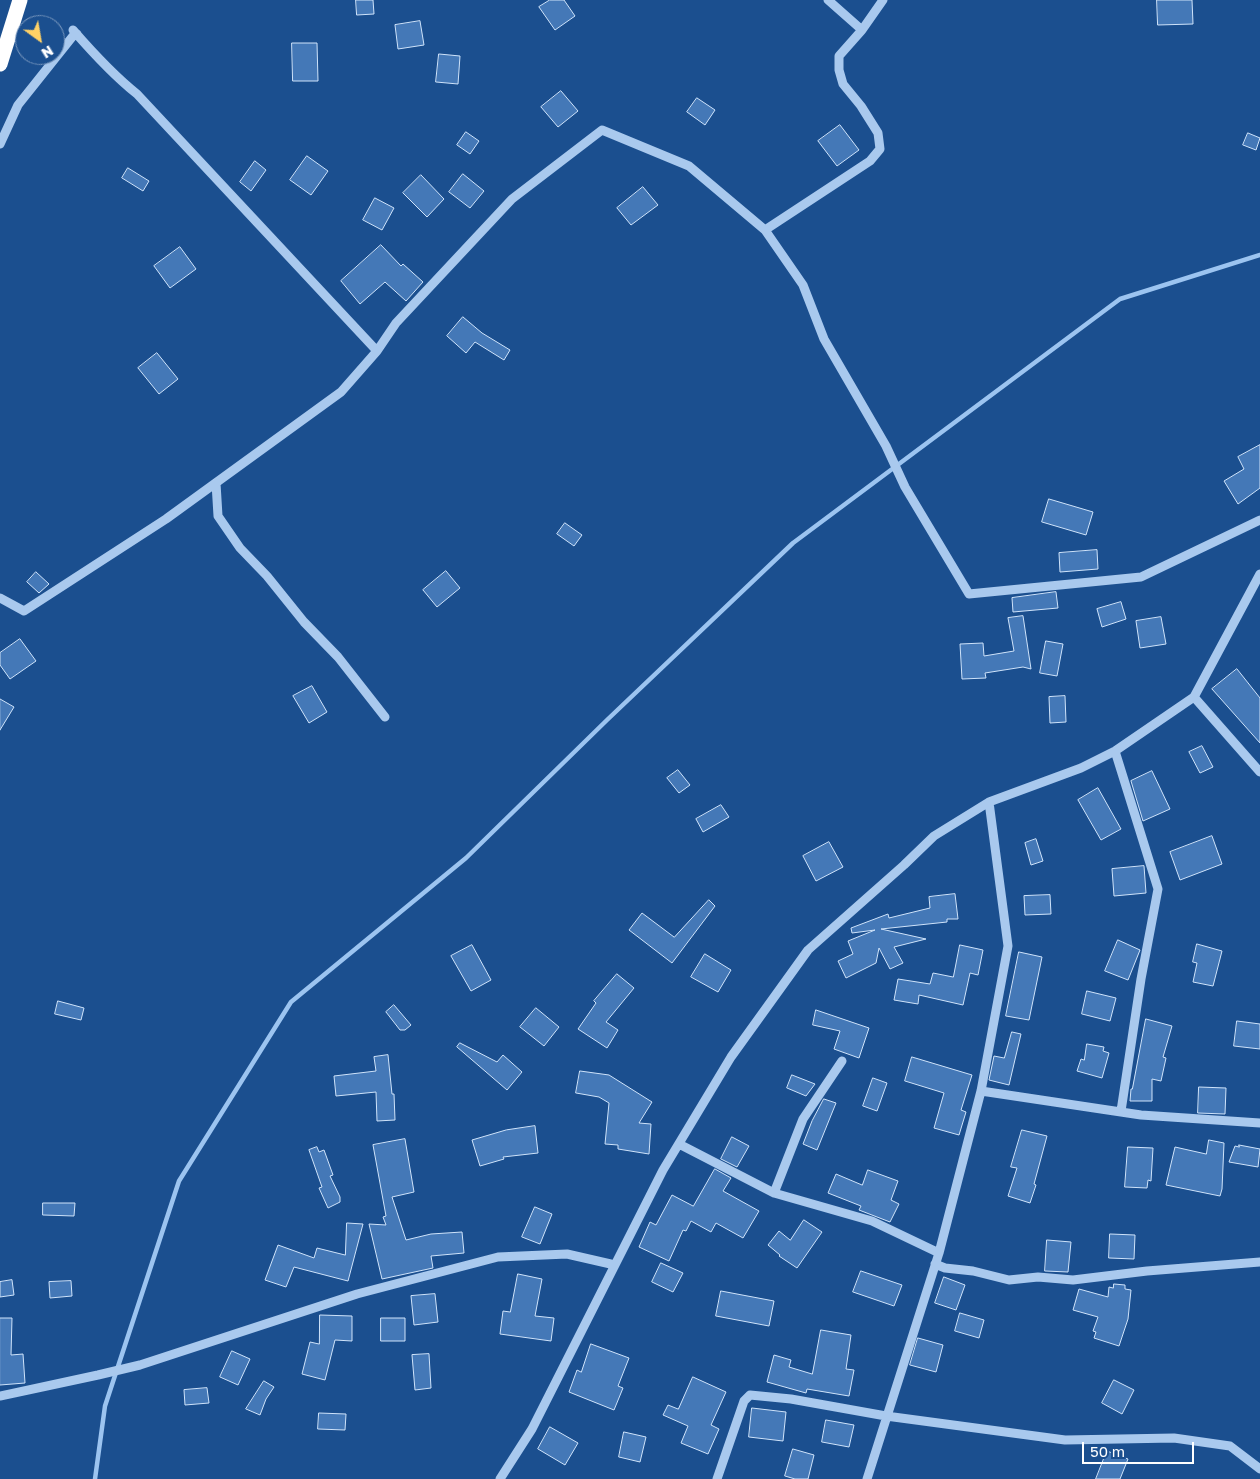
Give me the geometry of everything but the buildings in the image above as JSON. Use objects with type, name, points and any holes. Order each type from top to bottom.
[{"type":"highway","points":[[0,64],[20,0]]},
{"type":"street","points":[[828,0],[862,30]]},
{"type":"street","points":[[765,230],[870,161],[880,149],[878,133],[861,106],[843,84],[839,70],[839,56],[862,30],[883,0]]},
{"type":"street","points":[[0,144],[18,105],[75,32],[116,77],[137,94],[377,351]]},
{"type":"street","points":[[0,598],[24,611],[166,519],[341,392],[377,351],[396,323],[512,199],[602,130],[690,166],[765,230],[803,285],[824,339],[886,446],[905,487],[969,594],[1141,577],[1260,520]]},
{"type":"street","points":[[216,483],[218,516],[240,548],[267,576],[304,622],[338,656],[385,717]]},
{"type":"street","points":[[500,1479],[532,1429],[663,1170],[731,1057],[808,950],[904,866],[934,836],[989,802],[1081,768],[1115,751],[1194,697],[1260,574]]},
{"type":"street","points":[[1194,697],[1260,772]]},
{"type":"street","points":[[1115,751],[1158,889],[1141,979],[1121,1111]]},
{"type":"street","points":[[867,1479],[939,1253],[981,1091],[1008,946],[989,802]]},
{"type":"street","points":[[774,1192],[803,1119],[842,1061]]},
{"type":"street","points":[[981,1091],[1141,1114],[1260,1123]]},
{"type":"street","points":[[679,1144],[774,1192],[872,1221],[939,1253]]},
{"type":"street","points":[[0,1396],[98,1376],[357,1294],[498,1258],[567,1254],[615,1265]]},
{"type":"street","points":[[935,1264],[945,1268],[973,1271],[1009,1280],[1038,1277],[1073,1280],[1146,1271],[1260,1262]]},
{"type":"street","points":[[717,1479],[744,1401],[750,1395],[790,1399],[886,1416],[1065,1440],[1174,1438],[1230,1446],[1260,1470]]},
{"type":"waterway","points":[[95,1479],[105,1406],[179,1181],[291,1002],[466,858],[607,720],[793,543],[1120,299],[1260,255]]}]
